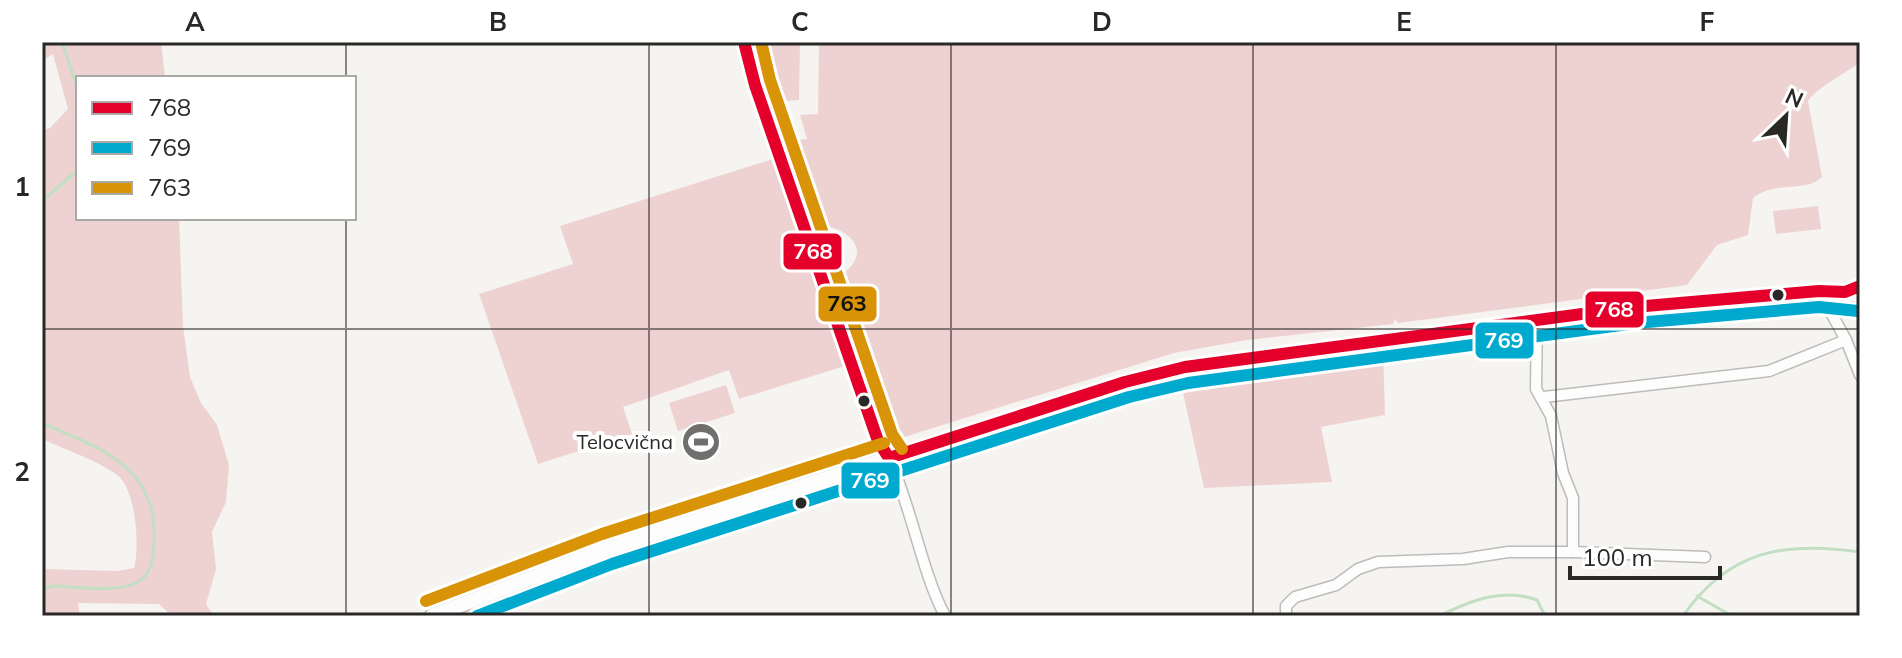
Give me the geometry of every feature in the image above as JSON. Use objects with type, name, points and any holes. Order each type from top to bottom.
[{"type":"street","points":[[744,42],[790,189],[878,441],[889,458],[923,549],[935,596],[945,616]]},
{"type":"street","points":[[432,616],[607,549],[1125,382],[1185,367],[1537,319],[1819,291],[1853,294],[1860,286]]},
{"type":"street","points":[[1819,291],[1846,340],[1860,375]]},
{"type":"street","points":[[1537,319],[1536,389],[1544,397],[1557,436],[1563,473],[1573,498],[1573,552]]},
{"type":"street","points":[[1544,397],[1769,371],[1846,340]]},
{"type":"street","points":[[1286,616],[1286,606],[1295,597],[1336,585],[1367,565],[1463,559],[1508,552],[1705,557]]},
{"type":"shaded area","points":[[42,42],[161,42],[165,76],[76,76],[76,220],[179,220],[183,326],[190,377],[201,403],[217,425],[229,465],[226,502],[212,532],[216,569],[206,604],[214,616],[172,616],[159,604],[78,603],[80,616],[42,616],[42,569],[117,571],[134,568],[137,546],[132,504],[123,481],[99,464],[42,439],[42,130],[50,128],[68,109],[53,54],[42,61]]},
{"type":"shaded area","points":[[765,42],[800,42],[799,100],[786,101],[782,96]]},
{"type":"shaded area","points":[[819,42],[1860,42],[1860,62],[1808,101],[1822,177],[1808,184],[1771,189],[1753,198],[1748,235],[1717,245],[1687,285],[1398,323],[1395,319],[1393,324],[1247,340],[1174,353],[898,439],[881,399],[885,393],[842,274],[856,259],[855,245],[844,233],[826,226],[796,140],[807,139],[800,115],[818,114]]},
{"type":"shaded area","points":[[773,159],[845,366],[739,399],[729,370],[623,407],[632,434],[538,464],[479,294],[573,264],[560,226]]},
{"type":"shaded area","points":[[1818,206],[1821,229],[1776,234],[1773,211]]},
{"type":"shaded area","points":[[1383,351],[1385,415],[1321,427],[1332,482],[1204,488],[1180,379]]},
{"type":"shaded area","points":[[726,385],[735,413],[678,431],[669,403]]},
{"type":"waterway","points":[[62,42],[76,84]]},
{"type":"waterway","points":[[42,201],[76,172]]},
{"type":"waterway","points":[[42,423],[104,452],[136,478],[147,496],[153,517],[154,544],[149,571],[129,586],[107,589],[51,586],[42,592]]},
{"type":"waterway","points":[[1683,616],[1719,577],[1760,555],[1807,548],[1860,552]]},
{"type":"waterway","points":[[1439,616],[1462,605],[1499,595],[1537,600],[1545,616]]},
{"type":"waterway","points":[[1697,596],[1732,616]]},
{"type":"transit line","name":"768","points":[[744,42],[755,85],[878,441],[889,458]]},
{"type":"transit line","name":"763","points":[[761,42],[770,80],[892,434],[902,449]]},
{"type":"transit line","name":"768","points":[[889,458],[1125,382],[1185,367],[1634,307],[1819,291],[1845,292],[1860,286]]},
{"type":"transit line","name":"769","points":[[477,616],[612,564],[1129,397],[1188,383],[1636,323],[1819,307],[1858,311]]},
{"type":"transit line","name":"763","points":[[426,601],[602,534],[884,443]]},
{"type":"place","name":"Telocvična","points":[[701,442]]}]
